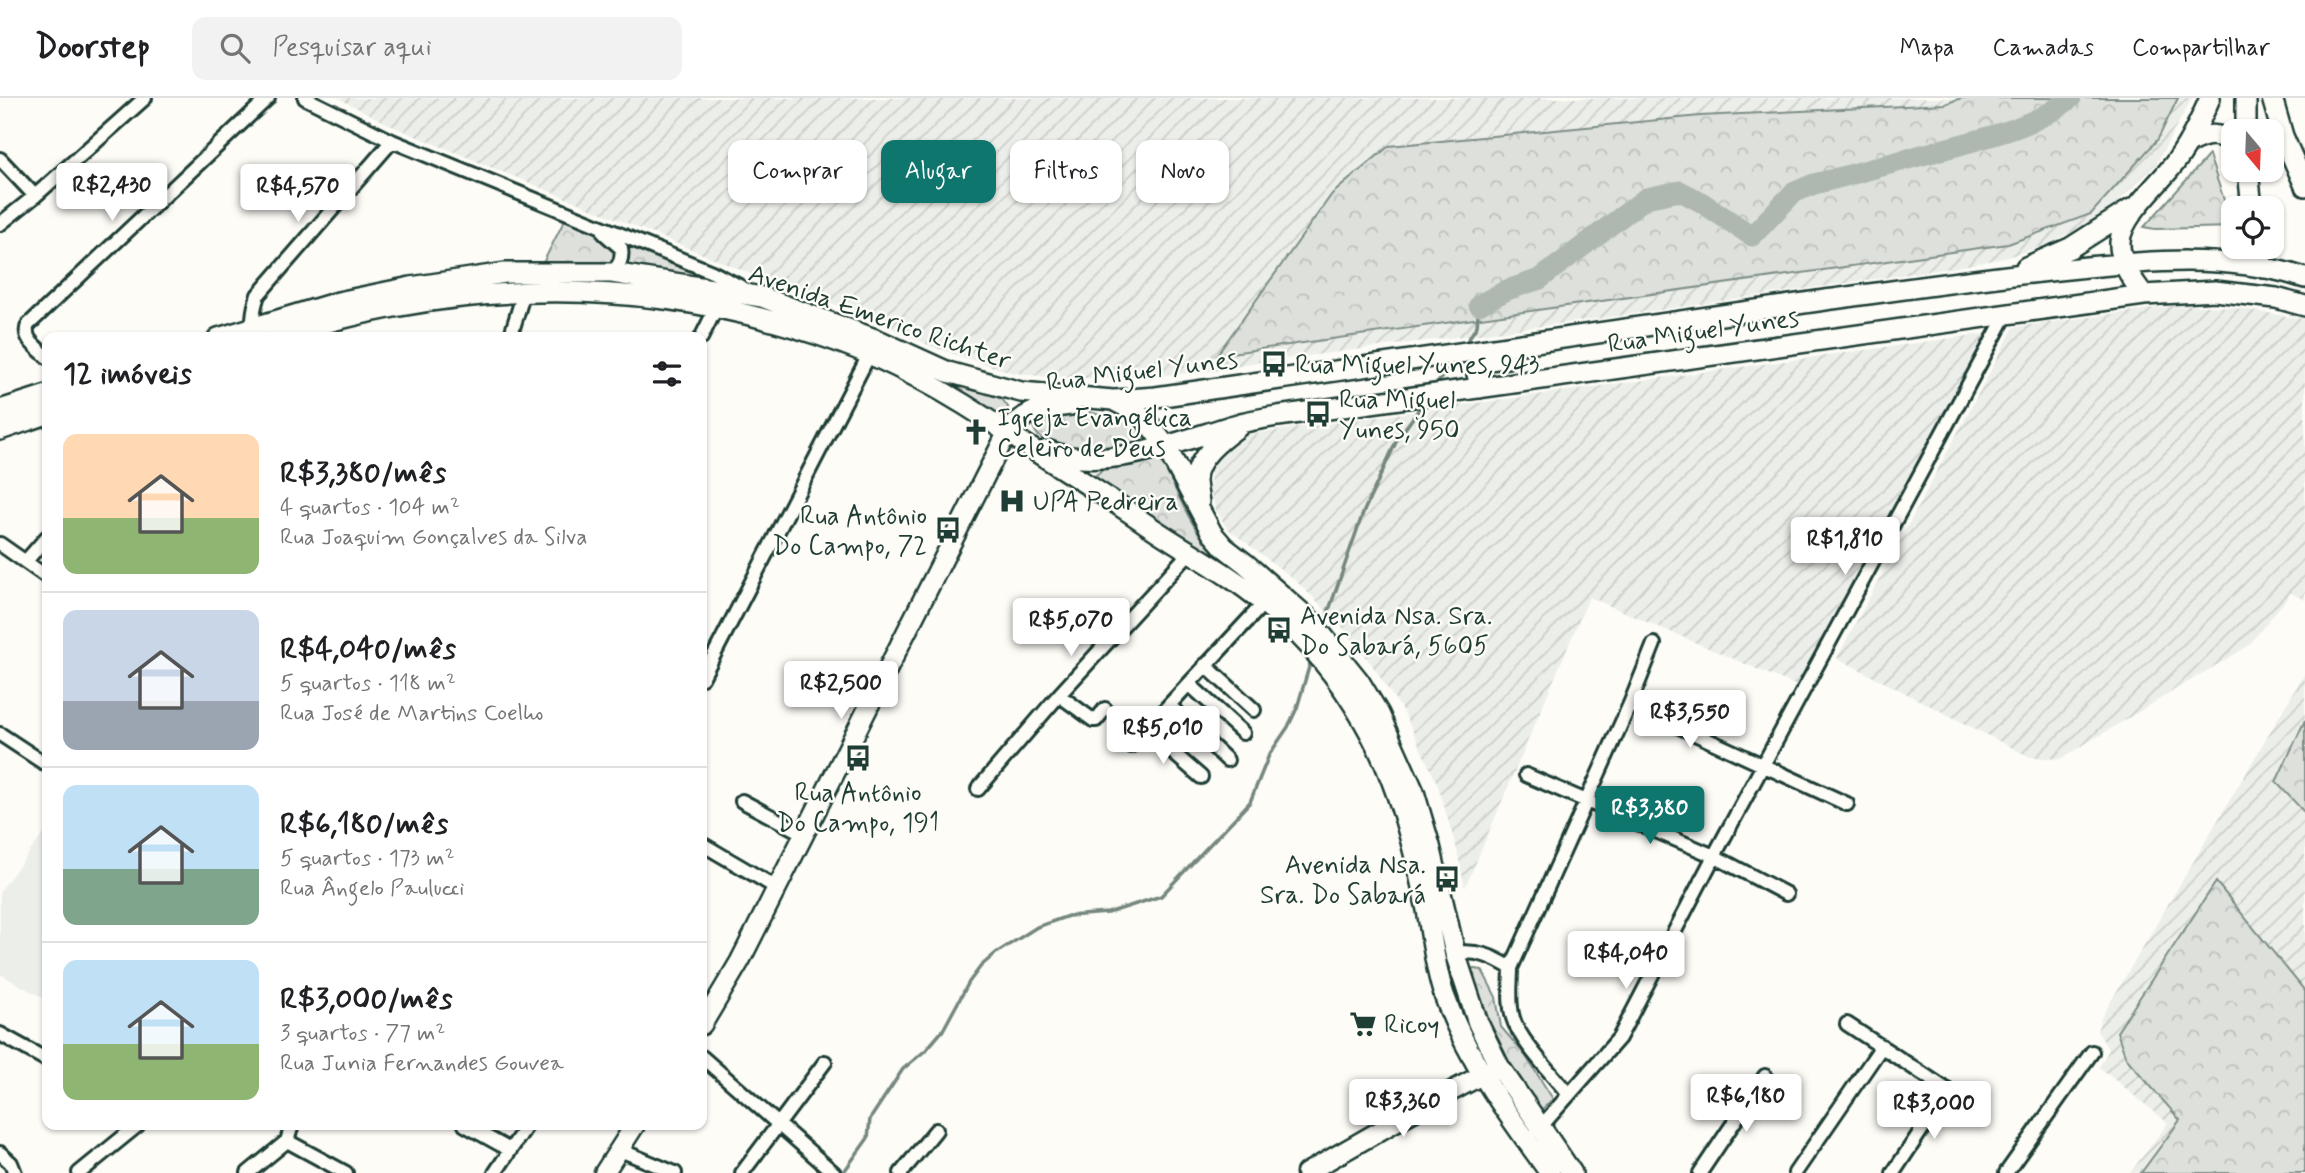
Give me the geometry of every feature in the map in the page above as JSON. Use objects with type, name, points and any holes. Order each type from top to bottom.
[{"type":"main road","points":[[2144,295],[2132,281],[2125,264],[2120,243],[2125,224],[2189,143],[2210,98]]},
{"type":"main road","points":[[2246,98],[2246,119]]},
{"type":"main road","points":[[2272,98],[2283,136],[2305,186]]},
{"type":"main road","points":[[2189,143],[2214,134],[2221,138]]},
{"type":"main road","points":[[2007,275],[2070,248],[2102,230],[2143,201]]},
{"type":"main road","points":[[2215,291],[2258,278],[2263,268],[2261,259]]},
{"type":"main road","name":"Rua Miguel Yunes","points":[[2305,278],[2283,271],[2215,261],[2180,260],[2007,275],[1587,333],[1156,397],[1040,408],[1017,420],[1007,433],[1056,454],[1093,459],[1120,457],[1244,422],[2144,295],[2215,291],[2276,298],[2305,306]]},
{"type":"main road","name":"Avenida Emerico Richter","points":[[257,332],[338,302],[425,285],[505,273],[612,273],[762,297],[880,341],[948,372],[1001,388],[1113,401]]},
{"type":"main road","name":"Avenida Emerico Richter","points":[[293,332],[342,317],[399,306],[505,292],[592,292],[717,306],[837,341],[869,355],[940,390],[1007,433]]},
{"type":"main road","points":[[1480,388],[1477,374],[1484,362],[1542,352],[1587,333]]},
{"type":"main road","points":[[0,410],[42,397]]},
{"type":"main road","points":[[1113,401],[1146,420],[1165,445],[1200,514],[1224,547],[1310,620],[1359,681],[1380,714],[1414,792],[1433,858],[1455,953],[1491,1070]]},
{"type":"main road","points":[[0,430],[42,416]]},
{"type":"main road","points":[[1200,514],[1196,479],[1199,467],[1224,438],[1244,422]]},
{"type":"main road","points":[[1007,433],[1264,603],[1309,643],[1337,678],[1379,749],[1396,788],[1406,820],[1443,991],[1460,1033],[1491,1070],[1534,1134],[1572,1173]]},
{"type":"main road","points":[[1534,1134],[1549,1173]]},
{"type":"street","points":[[0,224],[145,98]]},
{"type":"street","points":[[42,352],[29,340],[26,330],[28,325],[268,98]]},
{"type":"street","points":[[306,98],[392,141],[712,272],[762,297]]},
{"type":"street","points":[[254,332],[253,310],[258,295],[392,141]]},
{"type":"street","points":[[0,159],[35,196]]},
{"type":"street","points":[[590,222],[621,248],[623,256],[612,273]]},
{"type":"street","points":[[512,332],[524,292]]},
{"type":"street","points":[[704,332],[717,306]]},
{"type":"street","points":[[1534,1134],[1619,1038],[1714,856],[2006,315]]},
{"type":"street","points":[[707,668],[869,355]]},
{"type":"street","points":[[707,1011],[740,961],[1007,433]]},
{"type":"street","points":[[26,561],[42,543]]},
{"type":"street","points":[[0,544],[42,573]]},
{"type":"street","points":[[978,789],[1059,695],[1190,552]]},
{"type":"street","points":[[1131,746],[1264,603]]},
{"type":"street","points":[[1569,1095],[1519,1032],[1511,1004],[1511,968],[1630,704],[1654,644]]},
{"type":"street","points":[[1205,665],[1254,710]]},
{"type":"street","points":[[1189,684],[1243,733]]},
{"type":"street","points":[[1059,695],[1093,720],[1105,709]]},
{"type":"street","points":[[1630,704],[1847,804]]},
{"type":"street","points":[[1169,705],[1227,760]]},
{"type":"street","points":[[1147,730],[1201,778]]},
{"type":"street","points":[[0,734],[42,762]]},
{"type":"street","points":[[1526,775],[1714,856],[1786,894]]},
{"type":"street","points":[[743,801],[804,834]]},
{"type":"street","points":[[707,847],[777,888]]},
{"type":"street","points":[[1455,953],[1468,951],[1489,955],[1511,968]]},
{"type":"street","points":[[1847,1024],[1970,1105]]},
{"type":"street","points":[[0,1034],[42,1057]]},
{"type":"street","points":[[1795,1173],[1882,1046]]},
{"type":"street","points":[[2006,1173],[2092,1052]]},
{"type":"street","points":[[707,1061],[829,1169]]},
{"type":"street","points":[[742,1173],[825,1062]]},
{"type":"street","points":[[1307,1173],[1491,1070]]},
{"type":"street","points":[[1700,1173],[1765,1076]]},
{"type":"street","points":[[1893,1173],[1948,1090]]},
{"type":"street","points":[[79,1173],[132,1130]]},
{"type":"street","points":[[248,1173],[287,1141],[290,1130]]},
{"type":"street","points":[[473,1130],[510,1150]]},
{"type":"street","points":[[495,1173],[524,1130]]},
{"type":"street","points":[[604,1173],[632,1130]]},
{"type":"street","points":[[901,1173],[936,1130]]},
{"type":"street","points":[[287,1141],[346,1173]]},
{"type":"street","points":[[620,1150],[675,1173]]},
{"type":"street","points":[[0,1153],[11,1163],[15,1173]]},
{"type":"shaded area","points":[[338,98],[2192,98],[2156,164],[2101,218],[2043,246],[2004,258],[1604,318],[1244,364],[1226,370],[1115,379],[1046,377],[1010,372],[932,347],[868,316],[763,279],[396,128]]},
{"type":"shaded area","points":[[2180,305],[2230,307],[2305,319],[2305,600],[2291,593],[2248,646],[2060,759],[2030,757],[1837,658],[2014,327]]},
{"type":"shaded area","points":[[1989,333],[1797,686],[1589,597],[1465,888],[1456,846],[1437,783],[1404,713],[1370,662],[1339,623],[1295,580],[1227,528],[1216,510],[1210,490],[1211,472],[1219,457],[1243,435]]},
{"type":"shaded area","points":[[2305,673],[2305,1173],[2130,1173],[2168,1123],[2099,1067],[2109,1050],[2097,1031],[2101,1018]]},
{"type":"shaded area","points":[[42,836],[42,997],[0,974],[0,891]]},
{"type":"green space","points":[[1961,98],[2178,98],[2158,139],[2091,214],[2008,244],[1217,355],[1332,194],[1389,146],[1700,116],[1945,104]]},
{"type":"green space","points":[[2209,155],[2223,196],[2221,227],[2144,227]]},
{"type":"green space","points":[[565,219],[732,287],[542,265]]},
{"type":"green space","points":[[940,377],[1002,399],[1008,407],[1007,416],[1001,419],[939,380]]},
{"type":"green space","points":[[1075,409],[1137,423],[1144,430],[1145,438],[1120,448],[1083,451],[1050,443],[1038,436],[1033,425],[1037,419]]},
{"type":"green space","points":[[1161,458],[1194,525],[1221,560],[1218,563],[1097,480],[1096,475],[1102,470]]},
{"type":"green space","points":[[2305,720],[2305,813],[2276,782]]},
{"type":"green space","points":[[2216,882],[2305,991],[2305,1173],[2141,1173],[2180,1120],[2126,1058],[2117,1032]]},
{"type":"green space","points":[[1467,968],[1482,970],[1496,997],[1501,1027],[1525,1055],[1553,1099],[1536,1115],[1495,1050]]},
{"type":"waterway","points":[[1479,305],[1507,290],[1540,279],[1646,198],[1680,191],[1752,236],[1793,193],[1814,184],[2022,126],[2056,109],[2071,98]]},
{"type":"waterway","points":[[1465,344],[1477,326],[1479,305]]},
{"type":"waterway","points":[[1435,387],[1452,362]]},
{"type":"waterway","points":[[1323,627],[1363,513],[1397,440],[1424,402]]},
{"type":"waterway","points":[[843,1173],[868,1138],[870,1119],[903,1069],[926,1050],[943,1030],[969,982],[981,966],[1037,927],[1068,916],[1108,913],[1161,896],[1250,802],[1269,755],[1297,708],[1311,660]]},
{"type":"place","name":"Rua Miguel Yunes, 943","points":[[1274,364]]},
{"type":"place","name":"Rua Miguel Yunes, 950","points":[[1318,414]]},
{"type":"place","name":"Igreja Evangélica Celeiro de Deus","points":[[976,432]]},
{"type":"place","name":"UPA Pedreira","points":[[1012,501]]},
{"type":"place","name":"Rua Antônio Do Campo, 72","points":[[948,530]]},
{"type":"place","name":"Avenida Nsa. Sra. Do Sabará, 5605","points":[[1279,630]]},
{"type":"place","name":"Rua Antônio Do Campo, 191","points":[[858,758]]},
{"type":"place","name":"Avenida Nsa. Sra. Do Sabará","points":[[1447,879]]},
{"type":"place","name":"Ricoy","points":[[1363,1024]]}]
